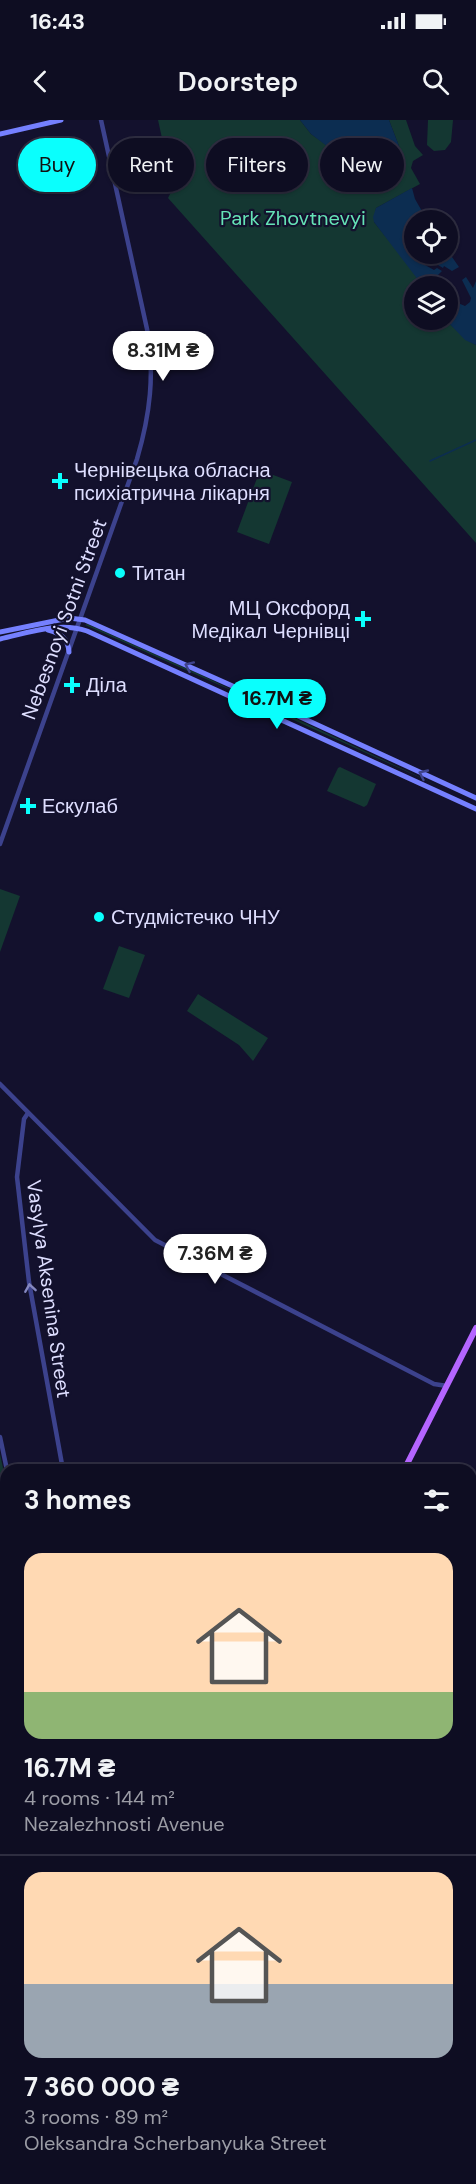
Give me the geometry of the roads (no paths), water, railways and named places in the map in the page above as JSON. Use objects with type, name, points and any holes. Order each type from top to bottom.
[{"type":"main road","points":[[0,134],[62,120]]},
{"type":"main road","points":[[0,632],[80,618],[476,798]]},
{"type":"main road","points":[[0,639],[44,629],[69,626],[77,628],[135,651],[476,809]]},
{"type":"main road","points":[[44,629],[61,634],[68,644],[69,652]]},
{"type":"main road","points":[[407,1464],[476,1328]]},
{"type":"street","name":"Nebesnoyi Sotni Street","points":[[0,844],[146,429],[152,383],[151,349],[101,120]]},
{"type":"street","points":[[0,1084],[161,1244],[434,1384],[447,1386]]},
{"type":"street","name":"Vasylya Aksenina Street","points":[[28,1113],[24,1119],[17,1177],[29,1282],[62,1464]]},
{"type":"street","points":[[0,1437],[6,1464]]},
{"type":"water","points":[[300,120],[389,120],[396,138],[320,138],[320,141]]},
{"type":"water","points":[[412,188],[421,210],[404,210],[404,261],[374,222],[376,208]]},
{"type":"water","points":[[406,264],[426,264],[434,270],[437,268],[442,271],[439,276],[415,276]]},
{"type":"water","points":[[457,264],[459,267],[452,271],[438,265]]},
{"type":"water","points":[[466,277],[473,288],[476,281],[476,345],[465,340],[456,330],[458,330],[458,303],[465,306],[471,298],[462,280]]},
{"type":"waterway","points":[[430,461],[476,440]]},
{"type":"place","name":"Чернівецька обласна психіатрична лікарня","points":[[60,481]]},
{"type":"place","name":"Титан","points":[[120,573]]},
{"type":"place","name":"МЦ Оксфорд Медікал Чернівці","points":[[363,619]]},
{"type":"place","name":"Діла","points":[[72,685]]},
{"type":"place","name":"Ескулаб","points":[[28,806]]},
{"type":"place","name":"Студмістечко ЧНУ","points":[[99,917]]},
{"type":"park label","name":"Park Zhovtnevyi","points":[[293,218]]}]
